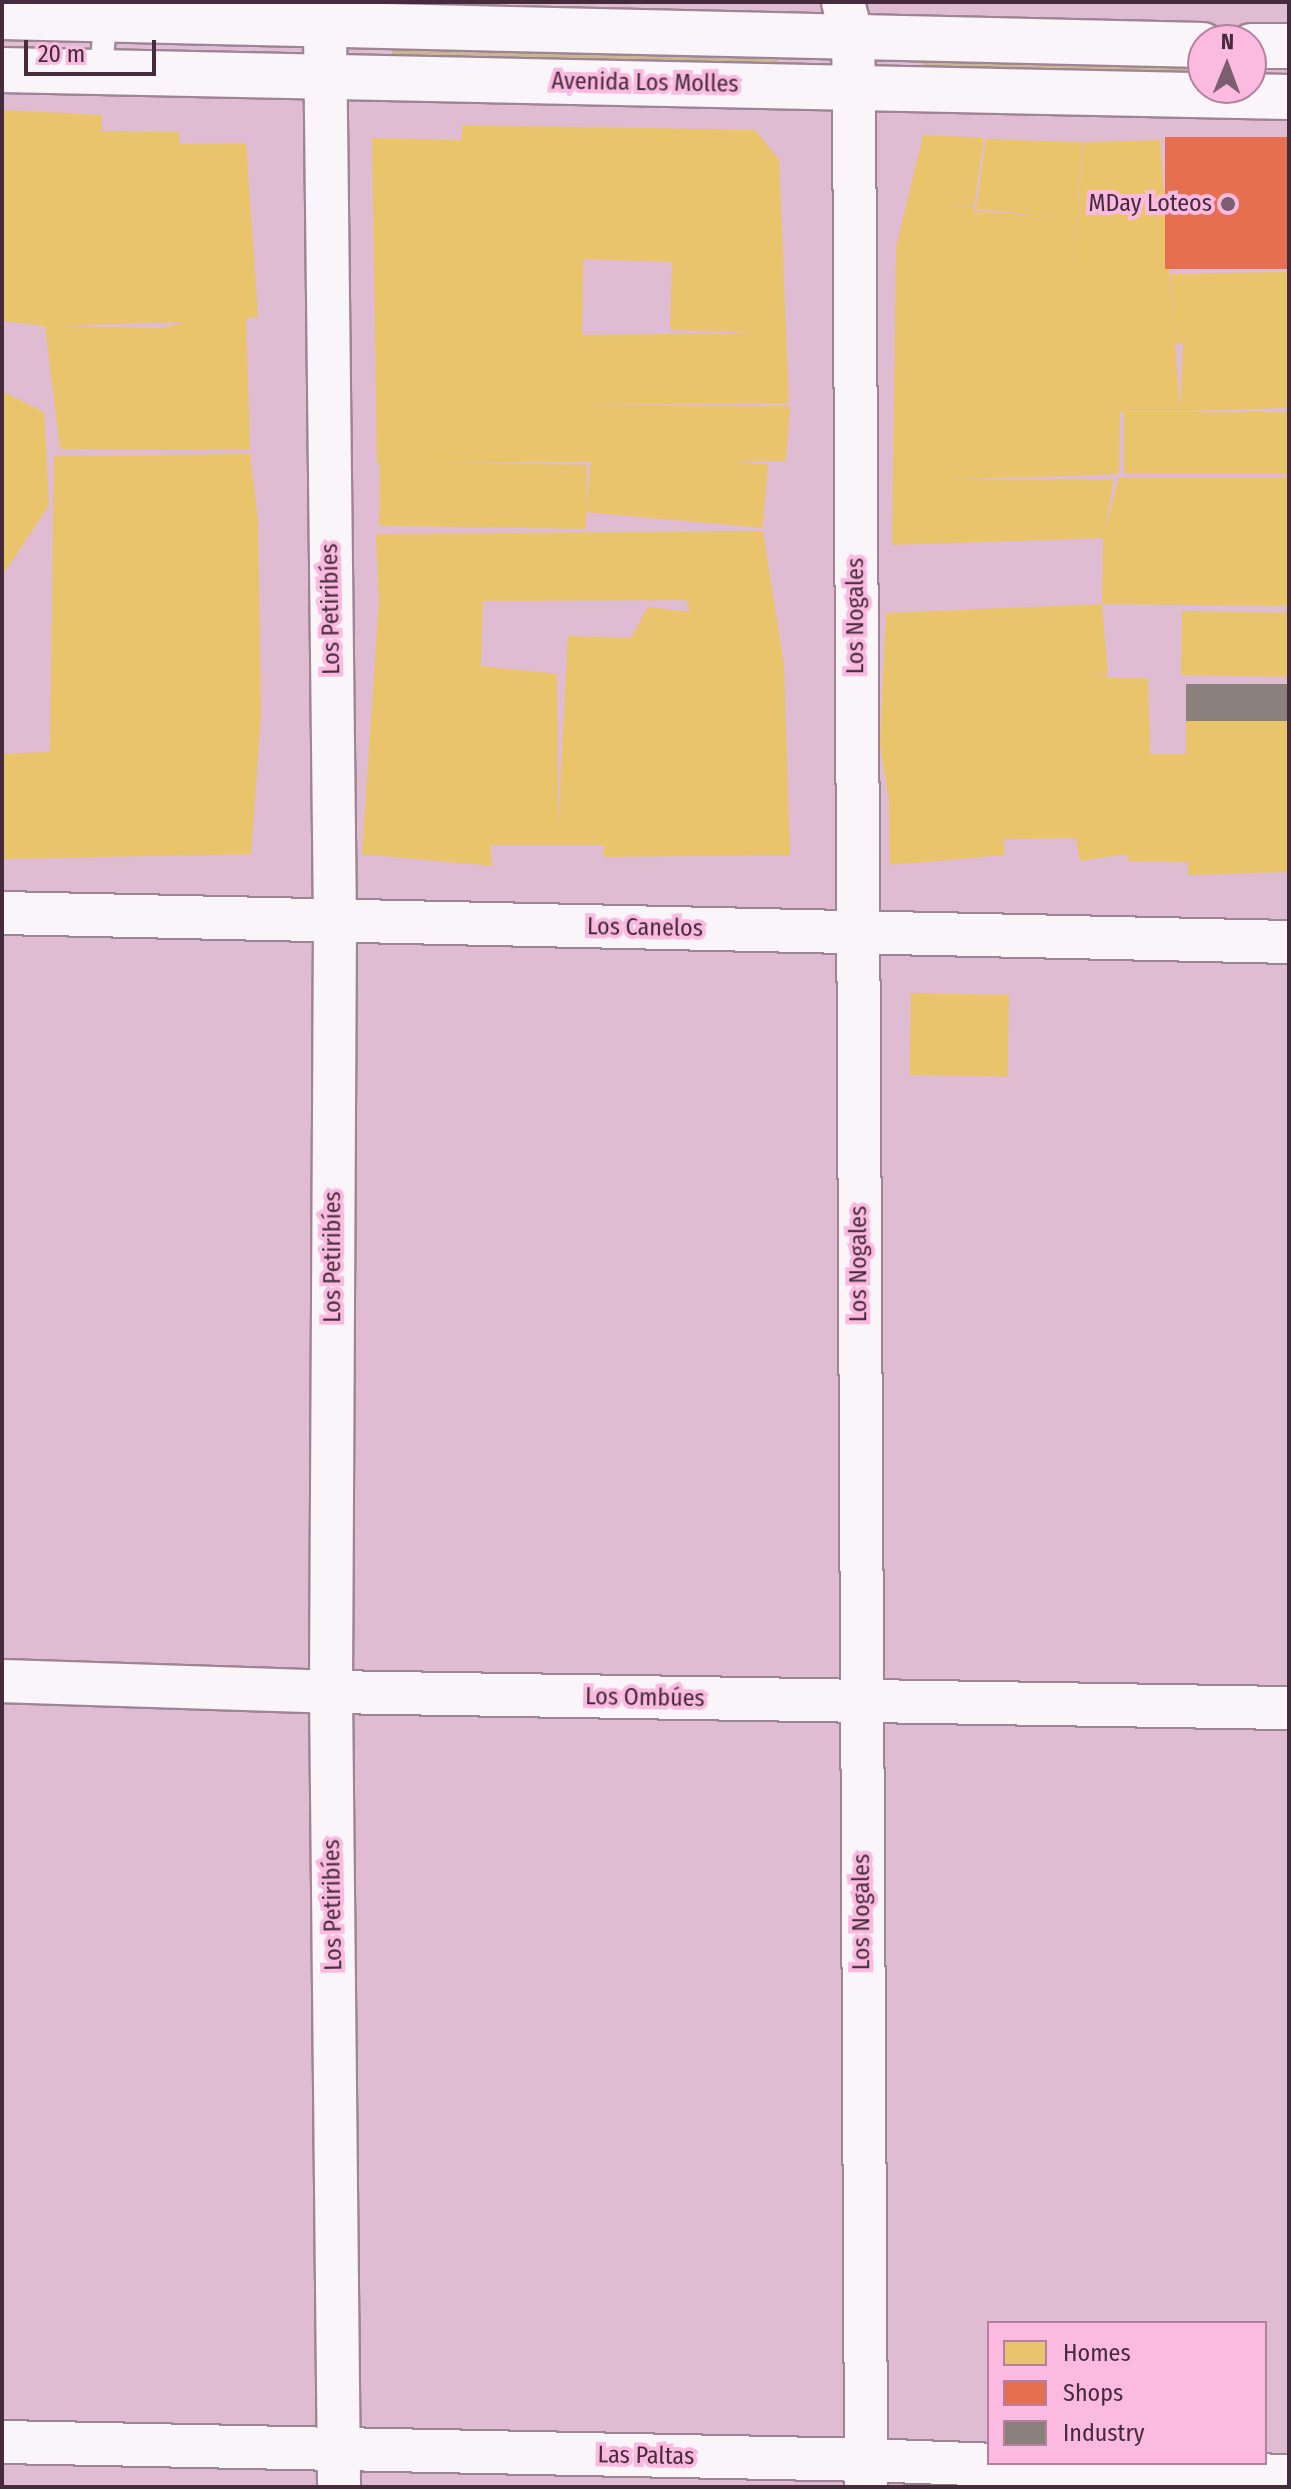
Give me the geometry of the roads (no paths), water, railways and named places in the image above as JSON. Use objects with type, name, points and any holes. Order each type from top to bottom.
[{"type":"street","name":"Avenida Los Molles","points":[[2,17],[106,12],[325,28],[848,22],[1187,44]]},
{"type":"street","name":"Los Nogales","points":[[848,22],[854,88],[866,2474]]},
{"type":"street","name":"Los Petiribíes","points":[[325,28],[335,922],[331,1692],[338,2469]]},
{"type":"street","points":[[1267,46],[1289,46]]},
{"type":"street","name":"Avenida Los Molles","points":[[2,70],[1289,97]]},
{"type":"street","name":"Los Canelos","points":[[2,913],[1289,942]]},
{"type":"street","name":"Los Ombúes","points":[[2,1681],[331,1692],[1289,1708]]},
{"type":"street","name":"Las Paltas","points":[[2,2442],[338,2469],[1289,2476]]},
{"type":"lane","points":[[101,72],[106,12]]},
{"type":"place","name":"MDay Loteos","points":[[1228,204]]}]
